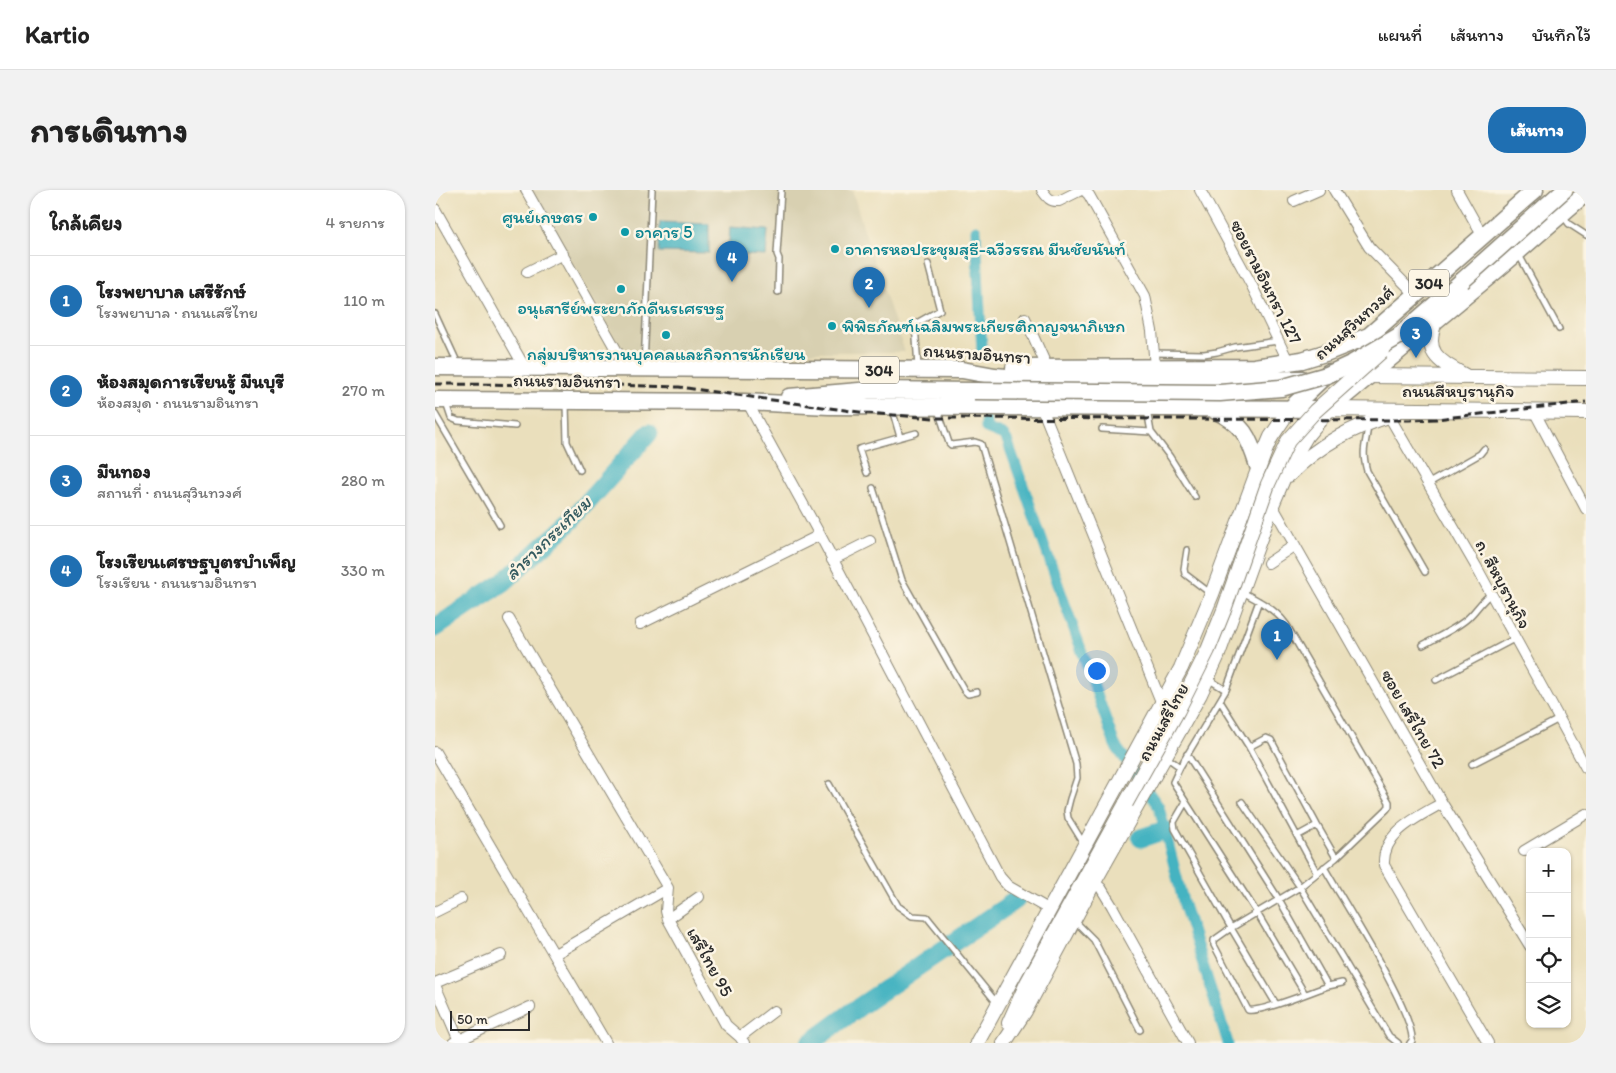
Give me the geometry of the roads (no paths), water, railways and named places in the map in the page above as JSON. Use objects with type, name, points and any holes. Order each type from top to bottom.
[{"type":"highway","name":"ถนนสุวินทวงศ์","points":[[1290,409],[1467,248],[1535,190]]},
{"type":"highway","points":[[744,402],[862,391],[1220,392],[1281,388],[1327,375],[1353,363],[1399,336],[1564,190]]},
{"type":"highway","name":"304","points":[[1329,409],[1498,269],[1586,193]]},
{"type":"highway","points":[[1467,248],[1460,260],[1460,264],[1466,270],[1498,269]]},
{"type":"highway","points":[[1389,318],[1383,329],[1385,336],[1390,339],[1399,340],[1418,335]]},
{"type":"highway","points":[[962,370],[1154,360],[1254,367],[1289,363],[1328,352],[1371,335]]},
{"type":"highway","name":"ถนนรามอินทรา","points":[[435,367],[962,370],[995,376],[1030,379],[1268,380],[1367,376]]},
{"type":"highway","points":[[1119,379],[1120,409]]},
{"type":"highway","name":"ถนนรามอินทรา","points":[[440,400],[744,402],[786,405],[891,407],[1329,409]]},
{"type":"highway","points":[[1212,409],[1227,416],[1242,429],[1252,446],[1258,466]]},
{"type":"main road","points":[[1436,320],[1430,340],[1434,352],[1443,363],[1467,377]]},
{"type":"main road","points":[[1003,1043],[1012,1015],[1027,984],[1178,710],[1208,650],[1268,484],[1288,441],[1315,411],[1399,336]]},
{"type":"main road","name":"ถนนสีหบุรานุกิจ","points":[[1367,376],[1586,378]]},
{"type":"main road","name":"ถนนเสรีไทย","points":[[977,1043],[1181,668],[1212,594],[1258,466],[1271,437],[1290,409]]},
{"type":"main road","name":"ถนนสีหบุรานุกิจ","points":[[1329,409],[1586,412]]},
{"type":"main road","name":"ถนนเสรีไทย","points":[[1003,1043],[1025,1011],[1094,882],[1208,679],[1280,484],[1298,450],[1329,409]]},
{"type":"main road","points":[[1280,484],[1304,460],[1321,447],[1354,428],[1409,410]]},
{"type":"main road","points":[[1203,615],[1214,613],[1219,615],[1228,626]]},
{"type":"street","points":[[526,190],[627,369]]},
{"type":"street","points":[[1042,190],[1047,198],[1055,202],[1059,202],[1081,190],[1089,195],[1145,296],[1152,331],[1154,360]]},
{"type":"street","name":"ซอยรามอินทรา 127","points":[[1201,190],[1251,284],[1289,363]]},
{"type":"street","points":[[1294,201],[1319,190]]},
{"type":"street","points":[[1334,190],[1369,247],[1416,295]]},
{"type":"street","points":[[1457,190],[1482,235]]},
{"type":"street","points":[[435,208],[525,368]]},
{"type":"street","points":[[527,272],[563,254]]},
{"type":"street","points":[[1025,318],[1047,367]]},
{"type":"street","points":[[744,402],[750,407],[819,535],[1000,877],[1008,886],[1050,910]]},
{"type":"street","points":[[1042,408],[1163,704]]},
{"type":"street","points":[[1534,411],[1586,509]]},
{"type":"street","name":"ถ. สีหบุรานุกิจ","points":[[1389,416],[1429,483],[1586,768]]},
{"type":"street","name":"ซอย เสรีไทย 72","points":[[1272,505],[1442,803],[1526,940]]},
{"type":"street","points":[[640,624],[819,535]]},
{"type":"street","points":[[832,560],[870,541]]},
{"type":"street","points":[[1267,563],[1295,545]]},
{"type":"street","points":[[509,619],[668,888],[555,954]]},
{"type":"street","points":[[435,752],[606,1043]]},
{"type":"street","points":[[1442,803],[1399,829],[1388,843],[1383,855],[1384,865],[1488,1043]]},
{"type":"street","points":[[1524,851],[1586,814]]},
{"type":"street","points":[[1094,882],[1101,888],[1112,906],[1189,1043]]},
{"type":"street","name":"เสรีไทย 95","points":[[668,888],[666,911],[668,919],[727,1025],[742,1040]]},
{"type":"street","points":[[668,919],[699,897]]},
{"type":"street","points":[[435,912],[461,899]]},
{"type":"street","points":[[501,955],[435,984],[457,1042],[530,1007]]},
{"type":"street","points":[[742,1040],[774,1011]]},
{"type":"lane","points":[[643,368],[652,190]]},
{"type":"lane","points":[[778,292],[779,259],[777,254],[781,190]]},
{"type":"lane","points":[[1562,214],[1569,224],[1586,235]]},
{"type":"lane","points":[[1518,252],[1559,329]]},
{"type":"lane","points":[[918,370],[915,324],[940,310],[928,264]]},
{"type":"lane","points":[[435,314],[459,367]]},
{"type":"lane","points":[[1154,360],[1204,354],[1235,347],[1278,341]]},
{"type":"lane","points":[[440,400],[451,418],[458,421],[515,426]]},
{"type":"lane","points":[[566,401],[567,442],[580,470]]},
{"type":"lane","points":[[891,407],[900,437]]},
{"type":"lane","points":[[937,407],[951,446],[975,442],[981,444],[1076,764],[1077,778],[1067,811],[1068,818],[1085,845]]},
{"type":"lane","points":[[1147,409],[1151,432],[1170,457],[1195,497]]},
{"type":"lane","points":[[435,414],[437,422],[499,524]]},
{"type":"lane","points":[[1369,422],[1363,449],[1367,470],[1425,572]]},
{"type":"lane","points":[[1102,429],[1151,432]]},
{"type":"lane","points":[[867,473],[859,449],[916,433]]},
{"type":"lane","points":[[1429,483],[1480,454],[1484,449]]},
{"type":"lane","points":[[873,488],[902,580],[964,690],[968,694],[977,692]]},
{"type":"lane","points":[[1187,550],[1183,569],[1185,574],[1212,594]]},
{"type":"lane","points":[[1241,592],[1259,601],[1276,613],[1286,624],[1389,802],[1389,806],[1336,858],[1300,887],[1231,928],[1213,942],[1249,1010],[1255,1011],[1342,983]]},
{"type":"lane","points":[[1423,645],[1462,623],[1491,594]]},
{"type":"lane","points":[[1259,601],[1226,690],[1180,766],[1173,782],[1257,913],[1305,994]]},
{"type":"lane","points":[[1436,680],[1515,639]]},
{"type":"lane","points":[[1208,679],[1226,690]]},
{"type":"lane","points":[[1220,701],[1249,747],[1317,873]]},
{"type":"lane","points":[[1472,764],[1559,720]]},
{"type":"lane","points":[[1249,747],[1262,738],[1271,740],[1336,858]]},
{"type":"lane","points":[[1187,754],[1279,901],[1329,986]]},
{"type":"lane","points":[[1165,756],[1180,766]]},
{"type":"lane","points":[[829,784],[898,906],[912,916],[927,917],[998,1004]]},
{"type":"lane","points":[[1242,802],[1300,887],[1389,1036],[1398,1043]]},
{"type":"lane","points":[[1185,803],[1174,822],[1175,829],[1276,1004]]},
{"type":"lane","points":[[1297,836],[1317,825]]},
{"type":"lane","points":[[1324,868],[1394,990],[1410,1026],[1412,1036],[1410,1043]]},
{"type":"lane","points":[[1074,920],[1094,940],[1140,1030]]},
{"type":"water","points":[[660,222],[709,224],[709,253],[659,252]]},
{"type":"water","points":[[730,227],[768,230],[766,256],[728,254]]},
{"type":"waterway","points":[[976,230],[982,353]]},
{"type":"waterway","points":[[986,421],[986,428],[1003,435],[1007,440],[1115,745],[1159,807],[1184,905],[1228,1043]]},
{"type":"waterway","name":"ลำรางกระเทียม","points":[[435,628],[504,582],[570,522],[649,433]]},
{"type":"waterway","points":[[1141,838],[1165,830]]},
{"type":"waterway","points":[[810,1043],[859,1007],[1016,900]]},
{"type":"railway","points":[[435,384],[679,387],[866,413],[934,418],[1409,420],[1436,419],[1586,402]]},
{"type":"place","name":"ศูนย์เกษตร","points":[[593,217]]},
{"type":"place","name":"อาคาร 5","points":[[625,232]]},
{"type":"place","name":"อาคารหอประชุมสุธี-ฉวีวรรณ มีนชัยนันท์","points":[[835,249]]},
{"type":"place","name":"โรงเรียนเศรษฐบุตรบำเพ็ญ","points":[[732,282]]},
{"type":"place","name":"อนุเสารีย์พระยาภักดีนรเศรษฐ","points":[[621,289]]},
{"type":"place","name":"ห้องสมุดการเรียนรู้ มีนบุรี","points":[[869,308]]},
{"type":"place","name":"พิพิธภัณฑ์เฉลิมพระเกียรติกาญจนาภิเษก","points":[[832,326]]},
{"type":"place","name":"กลุ่มบริหารงานบุคคลและกิจการนักเรียน","points":[[666,335]]},
{"type":"place","name":"มีนทอง","points":[[1416,358]]},
{"type":"place","name":"โรงพยาบาล เสรีรักษ์","points":[[1277,660]]}]
